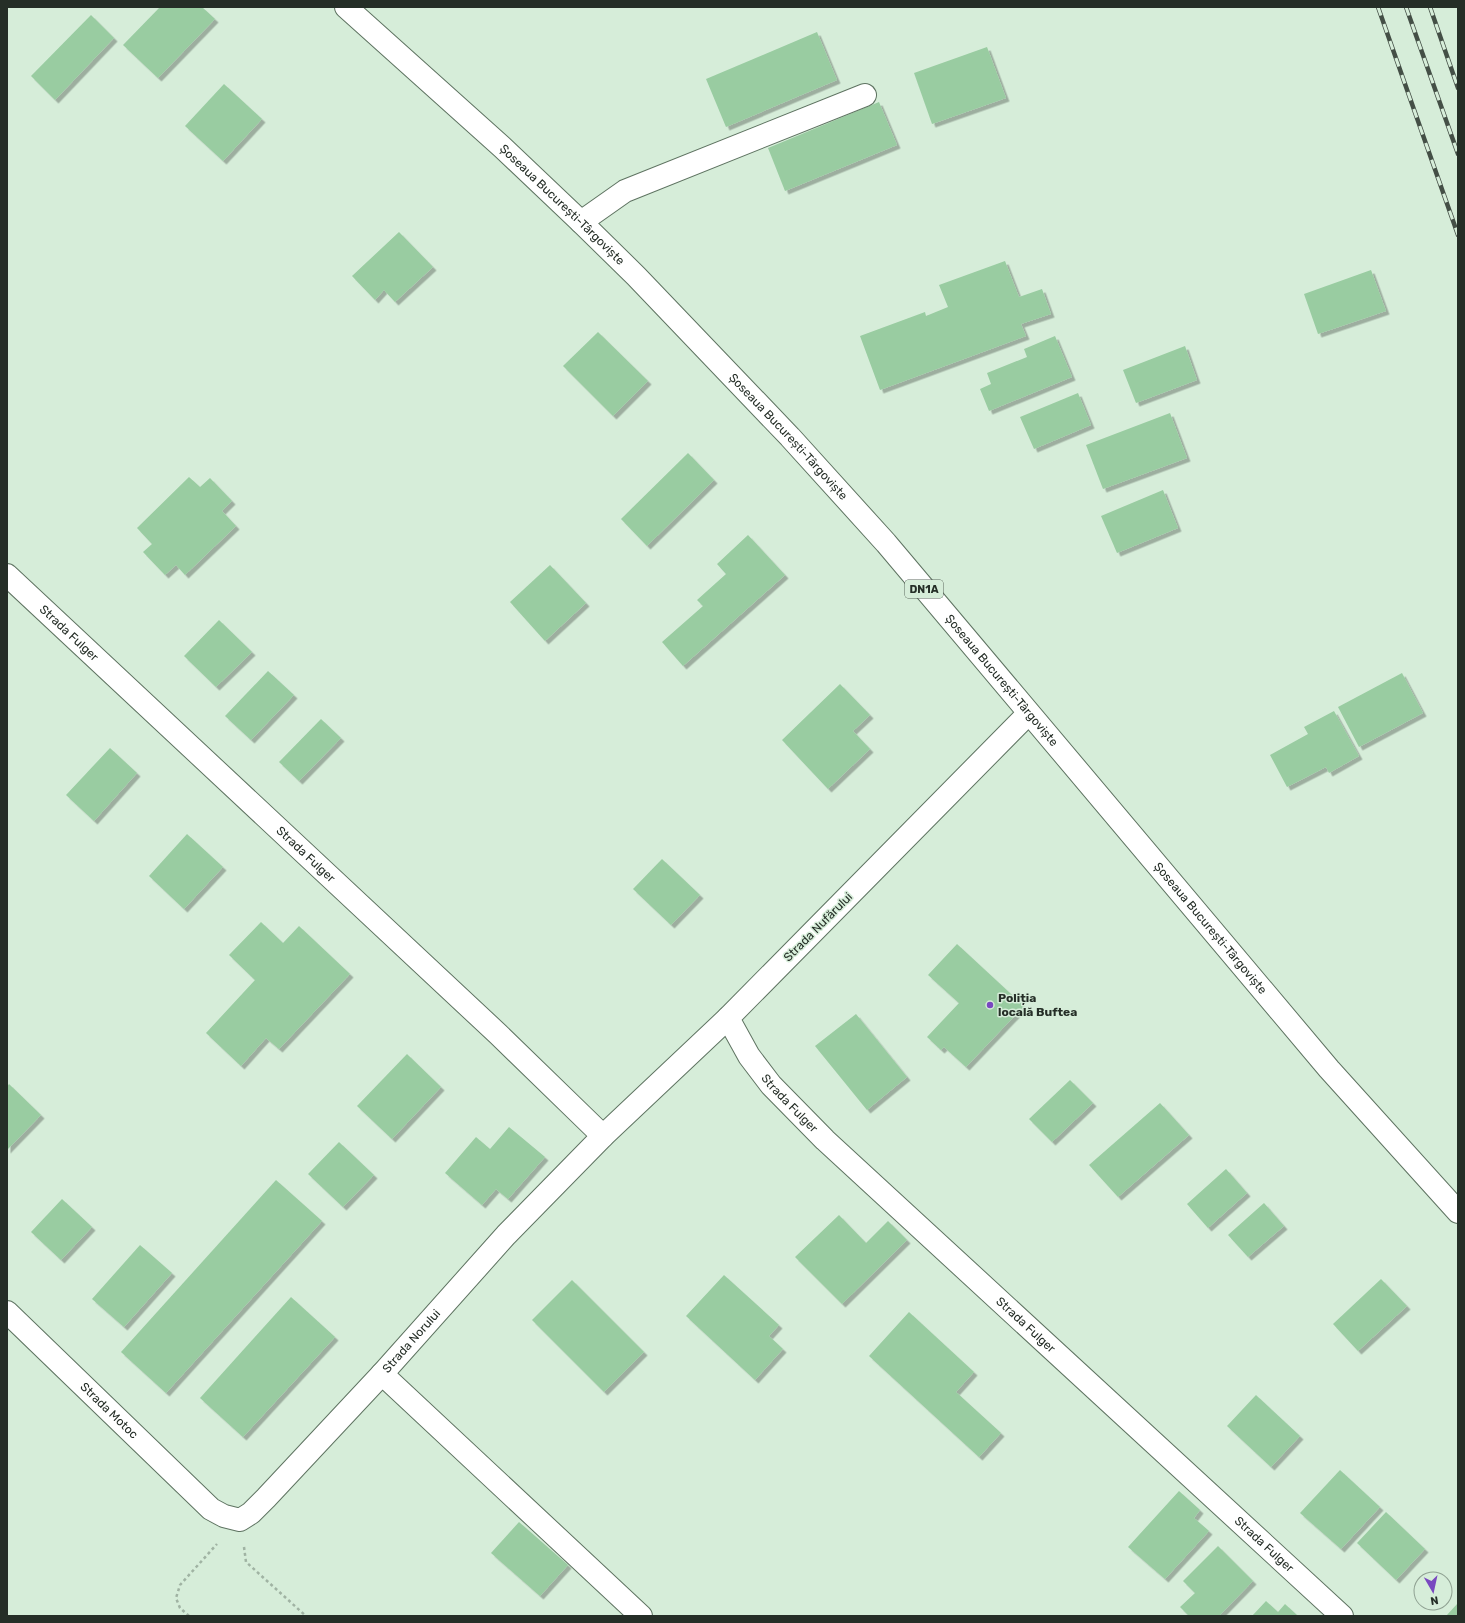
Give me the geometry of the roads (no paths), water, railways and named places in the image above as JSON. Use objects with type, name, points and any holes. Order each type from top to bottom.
[{"type":"street","name":"Șoseaua București-Târgoviște","points":[[346,7],[502,147],[581,222],[636,276],[790,437],[886,543],[1028,714],[1329,1069],[1458,1212]]},
{"type":"street","points":[[581,222],[625,191],[865,95]]},
{"type":"street","name":"Strada Fulger","points":[[7,575],[498,1034],[603,1136]]},
{"type":"street","name":"Strada Nufărului","points":[[603,1136],[728,1018],[1028,714]]},
{"type":"street","name":"Strada Fulger","points":[[728,1018],[749,1056],[771,1085],[825,1140],[1342,1616]]},
{"type":"street","name":"Strada Norului","points":[[239,1520],[251,1513],[266,1498],[382,1374],[506,1235],[603,1136]]},
{"type":"street","name":"Strada Motoc","points":[[7,1312],[211,1509],[224,1516],[239,1520]]},
{"type":"street","points":[[382,1374],[641,1616]]},
{"type":"railway","points":[[1378,7],[1458,235]]},
{"type":"railway","points":[[1406,7],[1458,154]]},
{"type":"railway","points":[[1430,7],[1458,88]]},
{"type":"place","name":"Poliția locală Buftea","points":[[990,1005]]}]
